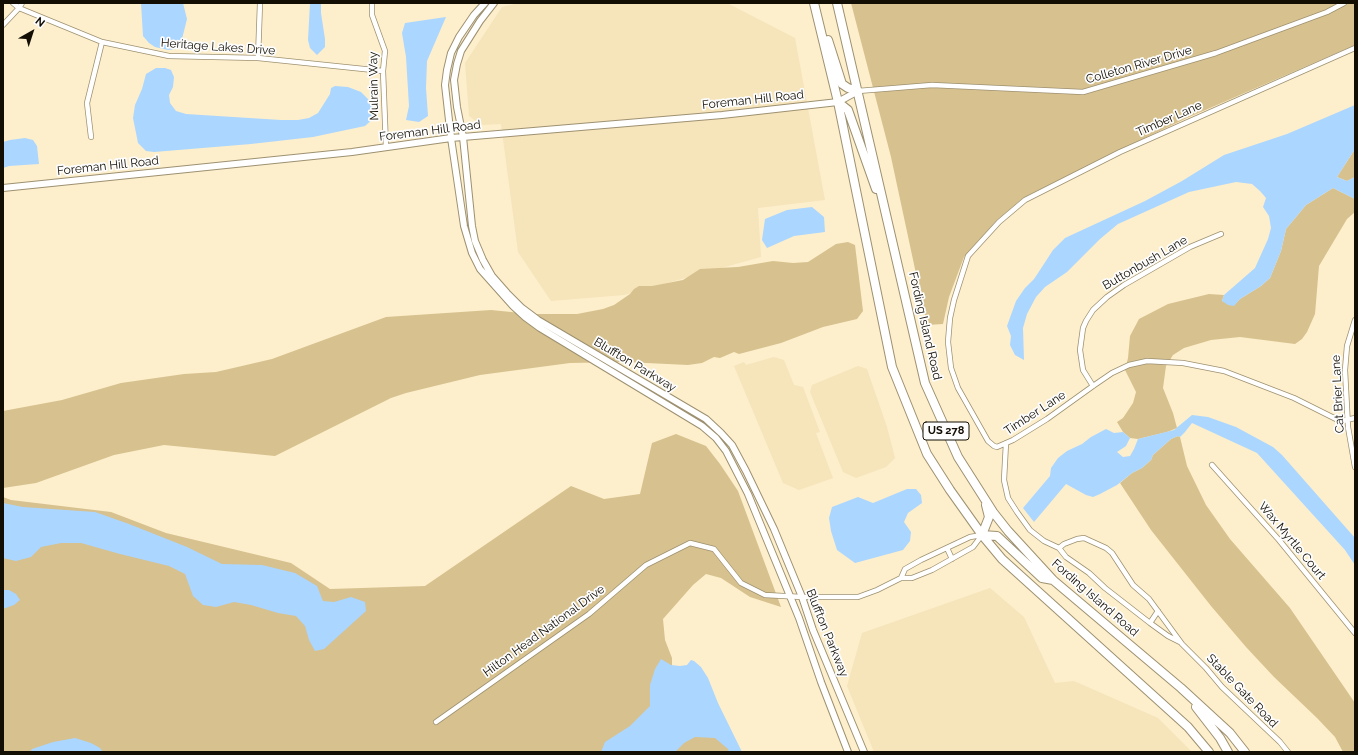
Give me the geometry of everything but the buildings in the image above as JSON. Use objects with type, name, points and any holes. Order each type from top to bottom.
[{"type":"highway","points":[[816,3],[842,84],[848,88],[858,90]]},
{"type":"highway","name":"US 278","points":[[816,3],[838,102],[892,367],[927,454],[982,535],[1002,559],[1188,727],[1209,752]]},
{"type":"highway","name":"Fording Island Road","points":[[837,3],[925,383],[958,457],[993,512],[1008,531],[1053,580],[1181,688],[1230,733],[1245,752]]},
{"type":"highway","points":[[838,102],[848,110],[889,224]]},
{"type":"highway","points":[[984,498],[989,517],[982,535],[997,536],[1042,578],[1053,580]]},
{"type":"highway","points":[[1181,688],[1220,738],[1228,752]]},
{"type":"main road","name":"Bluffton Parkway","points":[[485,3],[474,15],[451,53],[445,85],[450,138],[464,226],[472,253],[480,269],[513,306],[525,317],[540,328],[702,426],[716,438],[726,452],[748,494],[799,618],[821,682],[848,752]]},
{"type":"main road","name":"Bluffton Parkway","points":[[494,3],[468,38],[461,51],[454,80],[457,108],[463,137],[472,226],[475,241],[483,260],[492,276],[522,308],[538,320],[706,419],[722,433],[732,445],[774,529],[802,597],[813,630],[864,752]]},
{"type":"main road","name":"Foreman Hill Road","points":[[3,188],[352,152],[450,138],[722,115],[838,102],[858,90]]},
{"type":"street","name":"Heritage Lakes Drive","points":[[13,3],[19,8],[102,42],[170,56],[258,58],[383,71]]},
{"type":"street","points":[[3,25],[22,3]]},
{"type":"street","points":[[258,58],[260,3]]},
{"type":"street","name":"Mulrain Way","points":[[372,3],[372,15],[385,51],[383,71],[386,147]]},
{"type":"street","name":"Colleton River Drive","points":[[858,90],[932,85],[1083,92],[1216,53],[1327,12],[1344,3]]},
{"type":"street","points":[[91,137],[87,103],[102,42]]},
{"type":"street","name":"Timber Lane","points":[[1355,48],[1120,152],[1038,192],[1017,206],[999,222],[975,248],[966,262],[952,306],[948,334],[950,361],[958,388],[988,441],[997,447],[1006,444],[1047,420],[1112,373],[1137,363],[1152,361],[1183,363],[1212,368],[1237,375],[1294,398],[1338,420],[1342,421],[1355,418]]},
{"type":"street","name":"Buttonbush Lane","points":[[1093,386],[1083,370],[1080,350],[1083,328],[1086,320],[1093,310],[1106,297],[1124,285],[1185,250],[1221,234]]},
{"type":"street","name":"Cat Brier Lane","points":[[1355,320],[1348,339],[1345,358],[1348,420],[1355,467]]},
{"type":"street","name":"Stable Gate Road","points":[[1006,444],[1004,480],[1008,498],[1016,512],[1030,530],[1044,541],[1059,548],[1070,561],[1089,573],[1105,588],[1150,623],[1182,644]]},
{"type":"street","name":"Wax Myrtle Court","points":[[1212,465],[1279,540],[1355,633]]},
{"type":"street","name":"Hilton Head National Drive","points":[[901,578],[905,569],[970,537],[982,535]]},
{"type":"street","name":"Hilton Head National Drive","points":[[436,722],[589,614],[646,565],[690,543],[714,550],[741,583],[765,595],[790,597],[858,597],[877,590],[901,578],[912,578],[932,570],[973,547],[982,535]]},
{"type":"street","name":"Stable Gate Road","points":[[1059,548],[1064,544],[1081,538],[1088,539],[1106,548],[1115,557],[1133,586],[1149,599],[1182,644],[1206,668],[1222,687],[1280,742],[1288,752]]},
{"type":"street","points":[[947,548],[952,559]]},
{"type":"street","points":[[1150,623],[1158,612]]},
{"type":"shaded area","points":[[519,3],[727,3],[795,38],[825,200],[758,208],[761,257],[624,295],[551,301],[518,252],[501,124],[481,125],[469,116],[465,63],[502,7]]},
{"type":"shaded area","points":[[851,3],[1355,3],[1355,45],[1187,118],[1023,198],[997,220],[964,257],[949,297],[943,324],[927,325],[891,157]]},
{"type":"shaded area","points":[[1355,149],[1355,177],[1347,181],[1337,177]]},
{"type":"shaded area","points":[[1333,188],[1355,199],[1355,212],[1347,219],[1319,266],[1315,314],[1307,332],[1302,339],[1295,344],[1240,337],[1211,340],[1184,348],[1173,355],[1166,366],[1163,388],[1177,428],[1138,439],[1130,438],[1123,432],[1117,422],[1123,418],[1133,403],[1136,392],[1125,370],[1128,358],[1130,336],[1139,319],[1168,304],[1209,294],[1224,295],[1222,301],[1234,305],[1240,299],[1261,286],[1270,278],[1281,251],[1286,229],[1306,205]]},
{"type":"shaded area","points":[[848,242],[855,245],[863,311],[857,319],[823,327],[781,343],[739,354],[734,352],[720,358],[714,357],[702,363],[688,365],[626,362],[570,363],[480,375],[391,398],[275,456],[164,445],[114,455],[36,483],[3,488],[3,411],[62,400],[121,383],[184,374],[216,372],[272,359],[386,317],[491,310],[531,314],[577,314],[603,309],[614,305],[639,286],[652,286],[683,280],[700,269],[738,267],[773,261],[793,263],[808,262],[836,244]]},
{"type":"shaded area","points":[[774,357],[784,360],[794,385],[803,387],[820,432],[816,433],[833,478],[799,490],[783,483],[734,366],[744,362],[746,365]]},
{"type":"shaded area","points":[[858,366],[867,369],[887,427],[895,458],[886,467],[856,478],[843,472],[810,392],[812,385]]},
{"type":"shaded area","points":[[676,434],[706,446],[738,491],[781,607],[750,597],[721,578],[706,574],[693,585],[663,619],[665,640],[672,658],[672,684],[621,752],[3,752],[3,497],[11,500],[111,512],[166,533],[291,563],[330,589],[425,586],[571,486],[604,499],[640,494],[652,443]]},
{"type":"shaded area","points":[[1178,436],[1180,437],[1187,466],[1206,505],[1230,539],[1290,608],[1355,703],[1355,752],[1343,752],[1335,737],[1246,647],[1211,606],[1151,530],[1120,483],[1132,473],[1142,468],[1151,460],[1153,455],[1171,439]]},
{"type":"shaded area","points":[[990,588],[1024,617],[1055,683],[1074,681],[1158,718],[1192,752],[874,752],[847,686],[862,633]]},
{"type":"shaded area","points":[[719,727],[731,752],[651,752]]},
{"type":"water","points":[[141,3],[183,3],[187,19],[180,47],[168,50],[155,47],[149,43],[143,36]]},
{"type":"water","points":[[310,3],[321,3],[325,47],[317,55],[310,48],[308,40]]},
{"type":"water","points":[[446,17],[427,61],[426,88],[428,116],[419,122],[406,120],[409,106],[406,57],[402,33],[405,23]]},
{"type":"water","points":[[156,68],[171,70],[174,77],[173,87],[169,95],[170,103],[176,111],[186,114],[281,120],[298,120],[309,118],[318,113],[330,94],[331,88],[335,86],[348,87],[361,92],[370,101],[374,109],[374,118],[365,126],[313,137],[251,144],[154,152],[146,151],[138,143],[133,118],[135,105],[142,89],[146,74]]},
{"type":"water","points":[[1355,105],[1355,149],[1337,177],[1347,181],[1355,177],[1355,199],[1333,188],[1306,205],[1286,229],[1281,251],[1270,278],[1261,286],[1240,299],[1234,306],[1228,305],[1222,301],[1224,295],[1255,268],[1268,239],[1271,228],[1269,216],[1263,207],[1266,198],[1252,184],[1236,182],[1189,192],[1118,224],[1100,239],[1067,272],[1045,287],[1036,297],[1027,314],[1023,328],[1024,360],[1015,355],[1010,345],[1011,336],[1007,326],[1016,301],[1025,288],[1034,279],[1053,250],[1065,238],[1145,201],[1182,181],[1224,155],[1287,134]]},
{"type":"water","points":[[25,138],[33,140],[37,146],[39,164],[9,166],[3,168],[3,142]]},
{"type":"water","points":[[812,207],[824,217],[825,232],[794,236],[767,248],[762,240],[765,219],[787,210]]},
{"type":"water","points":[[1192,415],[1208,417],[1236,427],[1273,447],[1282,455],[1355,538],[1355,565],[1345,550],[1257,453],[1192,423],[1180,437],[1178,436],[1171,439],[1153,455],[1151,460],[1142,468],[1132,473],[1117,485],[1100,494],[1093,497],[1086,495],[1066,484],[1034,522],[1023,508],[1050,476],[1051,468],[1058,458],[1091,437],[1106,429],[1114,433],[1123,432],[1130,438],[1126,446],[1117,452],[1123,457],[1130,456],[1138,439],[1174,430]]},
{"type":"water","points":[[907,489],[916,489],[921,495],[922,503],[908,513],[904,522],[911,532],[910,541],[903,550],[855,563],[837,550],[831,531],[829,518],[832,507],[858,497],[873,503]]},
{"type":"water","points":[[3,503],[23,507],[95,512],[187,547],[222,564],[262,565],[295,573],[317,586],[323,601],[334,602],[351,597],[365,602],[366,611],[324,649],[315,651],[309,640],[305,626],[296,616],[234,602],[216,607],[203,605],[193,596],[185,574],[169,566],[81,543],[61,543],[41,547],[31,557],[16,561],[3,558]]},
{"type":"water","points":[[3,590],[9,590],[16,594],[20,600],[14,605],[3,609]]},
{"type":"water","points":[[661,659],[671,665],[680,666],[687,665],[691,660],[701,667],[708,678],[718,703],[742,752],[729,752],[728,749],[715,738],[695,737],[684,743],[675,752],[601,752],[605,742],[630,726],[650,706],[650,685],[655,669]]},
{"type":"water","points":[[75,738],[91,743],[100,748],[103,752],[30,752],[32,749],[53,742]]}]
